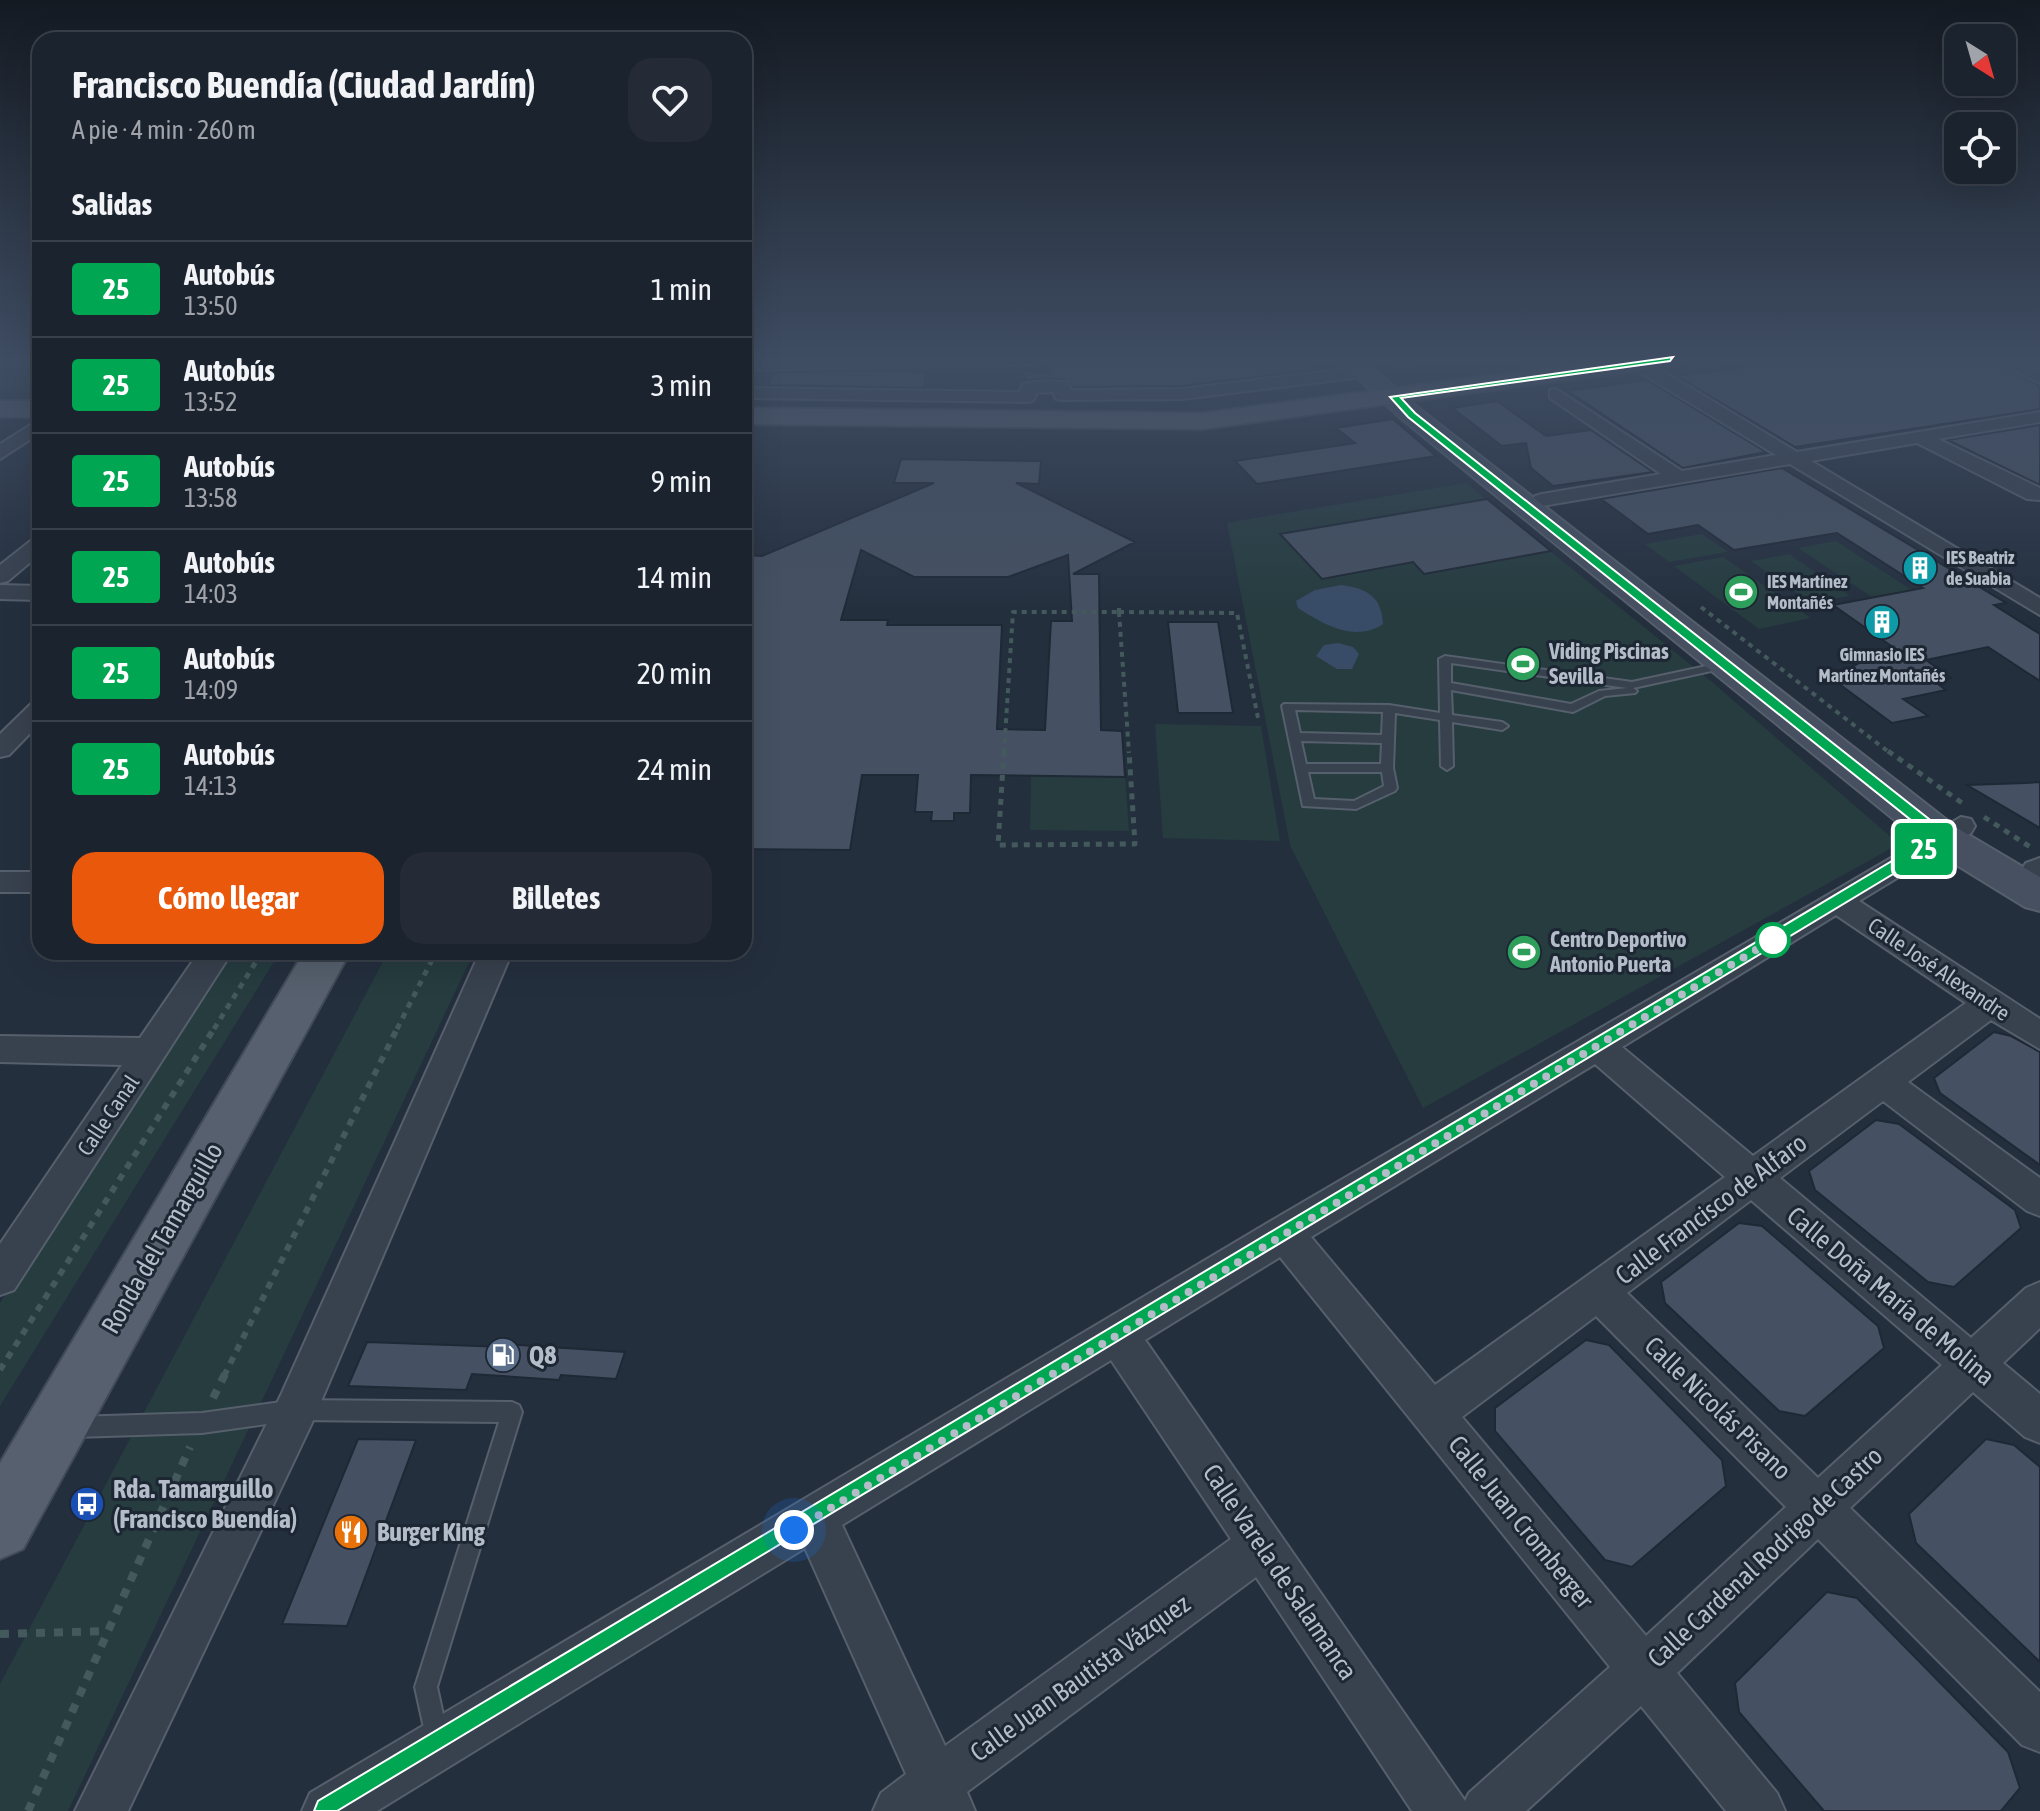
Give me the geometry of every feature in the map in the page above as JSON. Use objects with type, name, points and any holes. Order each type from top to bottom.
[{"type":"main road","points":[[1448,444],[1730,668],[1952,832],[2039,872]]},
{"type":"main road","points":[[1469,444],[1952,832]]},
{"type":"main road","name":"Ronda del Tamarguillo","points":[[0,1526],[322,960]]},
{"type":"street","points":[[1633,444],[1677,476]]},
{"type":"street","points":[[1769,444],[2040,608]]},
{"type":"street","points":[[1542,500],[1882,444]]},
{"type":"street","points":[[1932,444],[2034,495],[2040,494]]},
{"type":"street","points":[[0,576],[32,550]]},
{"type":"street","points":[[0,592],[32,593]]},
{"type":"street","points":[[0,749],[30,730]]},
{"type":"street","points":[[328,1811],[1952,832]]},
{"type":"street","points":[[0,882],[32,882]]},
{"type":"street","name":"Calle José Alexandre","points":[[1837,901],[2040,1036]]},
{"type":"street","name":"Calle Canal","points":[[0,1277],[211,960]]},
{"type":"street","points":[[101,1811],[296,1410],[493,960]]},
{"type":"street","name":"Calle Francisco de Alfaro","points":[[1432,1413],[1990,1003]]},
{"type":"street","name":"Calle Doña María de Molina","points":[[1597,1046],[2040,1422]]},
{"type":"street","points":[[0,1049],[150,1052]]},
{"type":"street","points":[[1883,1082],[2040,1199]]},
{"type":"street","name":"Calle Juan Cromberger","points":[[1284,1233],[1759,1811]]},
{"type":"street","name":"Calle Nicolás Pisano","points":[[1599,1292],[2040,1727]]},
{"type":"street","name":"Calle Cardenal Rodrigo de Castro","points":[[1487,1811],[1643,1671],[2040,1301]]},
{"type":"street","name":"Calle Varela de Salamanca","points":[[1117,1334],[1443,1811]]},
{"type":"street","points":[[815,1518],[928,1802]]},
{"type":"street","name":"Calle Juan Bautista Vázquez","points":[[928,1802],[1261,1545]]},
{"type":"lane","points":[[1447,766],[1445,659],[1632,685],[1730,668]]},
{"type":"lane","points":[[1447,686],[1573,708],[1603,693],[1730,668]]},
{"type":"lane","points":[[1389,709],[1387,768],[1391,788],[1356,805],[1308,803],[1288,706],[1389,709],[1502,726]]},
{"type":"lane","points":[[1294,737],[1388,739]]},
{"type":"lane","points":[[1300,768],[1387,768]]},
{"type":"lane","points":[[54,1428],[202,1423],[296,1410],[512,1412],[426,1687],[438,1746]]},
{"type":"path","points":[[1695,603],[2039,872]]},
{"type":"path","points":[[1119,610],[1135,844],[998,845],[1013,612],[1119,610],[1237,613],[1258,718]]},
{"type":"path","points":[[0,1370],[257,960]]},
{"type":"path","points":[[209,1406],[432,960]]},
{"type":"path","points":[[28,1811],[193,1439]]},
{"type":"path","points":[[0,1634],[108,1631]]},
{"type":"green space","points":[[1466,483],[1712,682],[1899,844],[1423,1108],[1290,845],[1227,523]]},
{"type":"green space","points":[[1702,534],[1728,552],[1669,562],[1645,544]]},
{"type":"green space","points":[[1836,541],[1969,627],[1929,635],[1798,548]]},
{"type":"green space","points":[[1789,554],[1850,596],[1811,603],[1751,561]]},
{"type":"green space","name":"IES Martínez Montañés","points":[[1723,557],[1811,618],[1759,629],[1674,566]]},
{"type":"green space","points":[[1155,724],[1261,726],[1280,841],[1163,838]]},
{"type":"green space","points":[[1032,730],[1122,731],[1129,831],[1030,830]]},
{"type":"green space","points":[[225,960],[275,960],[0,1406],[0,1303]]},
{"type":"green space","points":[[384,960],[470,960],[68,1811],[0,1811],[0,1684]]},
{"type":"water","points":[[1341,585],[1371,596],[1380,607],[1383,624],[1361,632],[1350,632],[1328,625],[1298,608],[1296,601],[1315,590]]},
{"type":"water","points":[[1338,643],[1353,647],[1359,654],[1352,669],[1337,669],[1316,656],[1324,645]]},
{"type":"building","points":[[1352,444],[1421,444],[1436,456],[1257,484],[1235,461]]},
{"type":"building","points":[[1526,444],[1611,444],[1653,472],[1553,486],[1531,468]]},
{"type":"building","points":[[1646,444],[1752,444],[1766,452],[1683,468]]},
{"type":"building","points":[[1789,444],[1817,444],[1795,447]]},
{"type":"building","points":[[1955,444],[2040,444],[2040,485]]},
{"type":"building","points":[[901,459],[1041,461],[1039,484],[1016,483],[1135,542],[1073,574],[1099,574],[1101,730],[1122,731],[1125,777],[971,775],[970,813],[954,813],[954,821],[931,821],[932,812],[915,812],[918,775],[862,775],[850,850],[752,849],[752,555],[762,556],[934,483],[894,483]],"holes":[[[861,550],[914,577],[1008,577],[1068,555],[1072,621],[1051,621],[1045,730],[997,729],[1002,625],[887,625],[888,620],[841,620]]]},
{"type":"building","points":[[1782,468],[2006,603],[1994,605],[2040,634],[2040,681],[1988,647],[1926,660],[1951,678],[1934,681],[1946,690],[1903,699],[1928,716],[1892,723],[1831,678],[1859,663],[1904,655],[1833,605],[1923,588],[1837,533],[1734,550],[1698,525],[1648,534],[1601,499]]},
{"type":"building","points":[[1487,499],[1551,551],[1424,574],[1413,562],[1322,579],[1280,534]]},
{"type":"building","points":[[1168,622],[1218,622],[1233,713],[1178,713]]},
{"type":"building","points":[[2040,782],[2040,828],[1967,785],[2026,783]]},
{"type":"building","points":[[1994,1032],[2011,1036],[2040,1052],[2040,1165],[1940,1093],[1934,1078]]},
{"type":"building","points":[[1876,1120],[1899,1124],[2015,1210],[2021,1228],[1954,1287],[1928,1282],[1815,1190],[1809,1171]]},
{"type":"building","points":[[1739,1223],[1762,1226],[1878,1326],[1884,1348],[1805,1416],[1779,1411],[1665,1303],[1661,1282]]},
{"type":"building","points":[[1586,1340],[1609,1345],[1722,1460],[1726,1486],[1632,1567],[1605,1560],[1495,1431],[1495,1408]]},
{"type":"building","points":[[367,1342],[504,1347],[505,1344],[625,1352],[616,1379],[561,1375],[559,1380],[472,1374],[466,1390],[348,1386]]},
{"type":"building","name":"Burger King","points":[[358,1439],[416,1440],[347,1626],[282,1624]]},
{"type":"building","points":[[1986,1439],[2014,1445],[2040,1467],[2040,1662],[1916,1543],[1909,1514]]},
{"type":"building","points":[[1827,1592],[1857,1598],[2008,1752],[2020,1788],[2001,1811],[1824,1811],[1739,1712],[1735,1683]]},
{"type":"bus line","name":"25","points":[[327,1811],[1943,838],[1448,444]]},
{"type":"place","name":"IES Beatriz de Suabia","points":[[1920,568]]},
{"type":"place","name":"IES Martínez Montañés","points":[[1741,592]]},
{"type":"place","name":"Gimnasio IES Martínez Montañés","points":[[1882,622]]},
{"type":"place","name":"Viding Piscinas Sevilla","points":[[1523,664]]},
{"type":"place","name":"Centro Deportivo Antonio Puerta","points":[[1524,952]]},
{"type":"place","name":"Q8","points":[[503,1355]]},
{"type":"place","name":"Rda. Tamarguillo (Francisco Buendía)","points":[[87,1504]]},
{"type":"place","name":"Burger King","points":[[351,1532]]},
{"type":"route","points":[[794,1530],[1784,933],[1773,940]]}]
